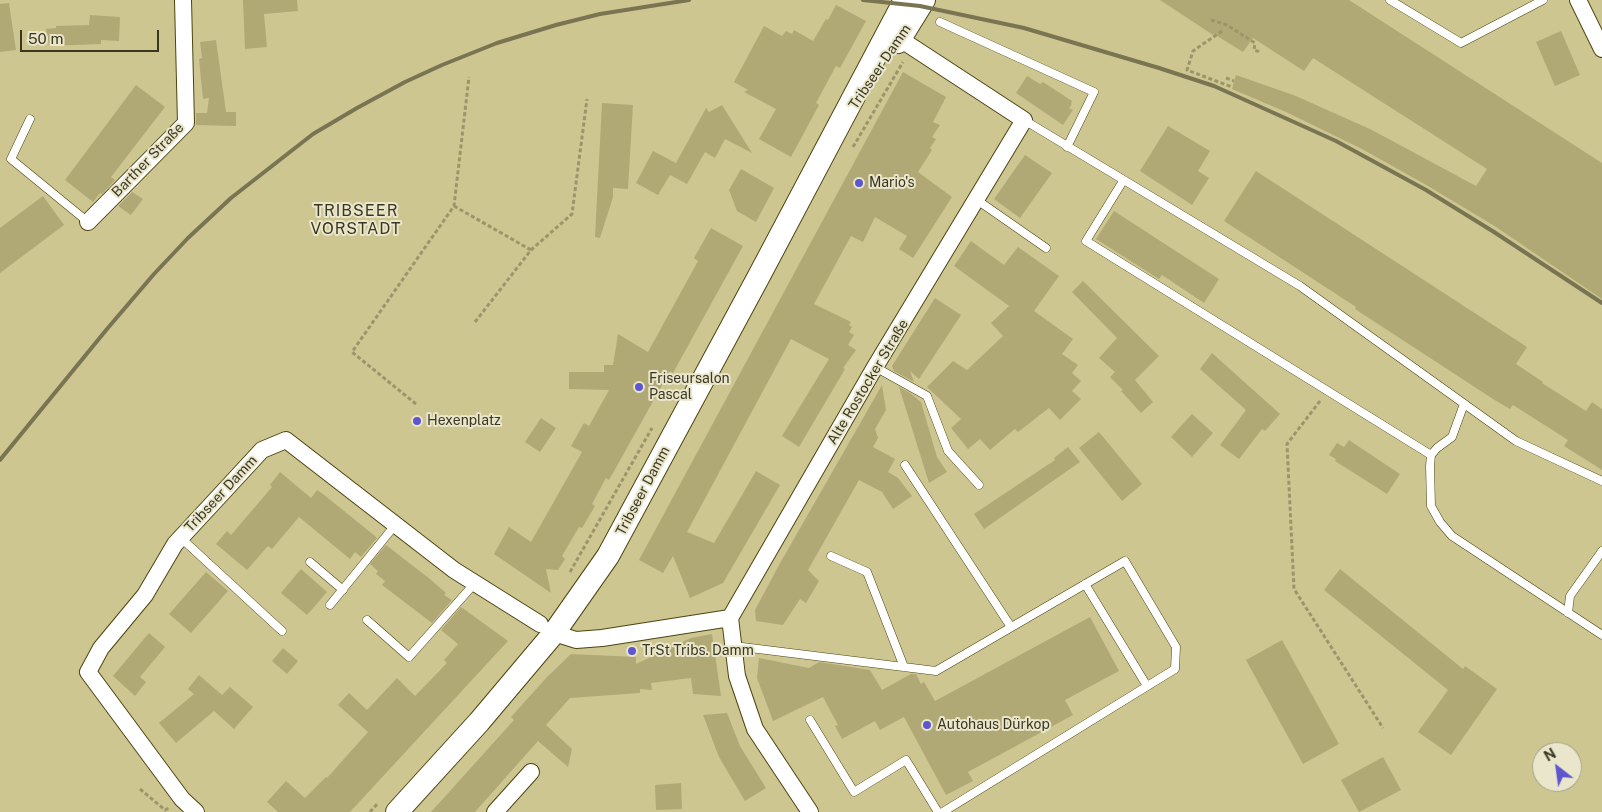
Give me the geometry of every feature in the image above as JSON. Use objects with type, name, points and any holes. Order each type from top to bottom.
[{"type":"main road","name":"Tribseer Damm","points":[[397,812],[479,722],[547,628],[608,556],[764,268],[905,0]]},
{"type":"main road","name":"Tribseer Damm","points":[[834,133],[900,39],[924,0]]},
{"type":"street","name":"Barther Straße","points":[[88,222],[186,123],[183,0]]},
{"type":"street","points":[[1578,0],[1602,49]]},
{"type":"street","points":[[900,39],[1024,120]]},
{"type":"street","name":"Alte Rostocker Straße","points":[[730,618],[875,367],[1024,120]]},
{"type":"street","name":"Tribseer Damm","points":[[196,812],[182,799],[88,672],[101,648],[145,596],[175,544],[262,450],[286,440],[454,570],[547,628]]},
{"type":"street","points":[[547,628],[576,640],[602,638],[730,618],[737,676],[755,729],[810,812]]},
{"type":"street","points":[[495,812],[531,772]]},
{"type":"lane","points":[[1390,0],[1461,43],[1543,0]]},
{"type":"lane","points":[[940,22],[1094,92],[1067,147]]},
{"type":"lane","points":[[30,119],[11,159],[88,222]]},
{"type":"lane","points":[[1024,120],[1300,286],[1516,441],[1602,481]]},
{"type":"lane","points":[[1123,181],[1086,240],[1431,454]]},
{"type":"lane","points":[[977,200],[1046,248]]},
{"type":"lane","points":[[875,367],[927,396],[948,451],[979,485]]},
{"type":"lane","points":[[1464,404],[1452,437],[1431,454],[1431,506],[1440,522],[1452,536],[1602,636]]},
{"type":"lane","points":[[905,465],[1011,627]]},
{"type":"lane","points":[[330,605],[396,524]]},
{"type":"lane","points":[[181,538],[282,631]]},
{"type":"lane","points":[[1568,614],[1570,596],[1602,551]]},
{"type":"lane","points":[[831,556],[867,572],[904,667]]},
{"type":"lane","points":[[734,646],[936,671],[1125,561],[1176,647],[1175,669],[943,812]]},
{"type":"lane","points":[[310,562],[343,590]]},
{"type":"lane","points":[[367,620],[409,657],[475,583]]},
{"type":"lane","points":[[1085,584],[1147,686]]},
{"type":"lane","points":[[810,720],[854,792],[906,760],[938,812]]},
{"type":"path","points":[[1212,20],[1227,25],[1255,43],[1254,50],[1260,52]]},
{"type":"path","points":[[1222,31],[1194,51],[1187,70],[1232,87]]},
{"type":"path","points":[[416,404],[352,352],[454,206],[469,77]]},
{"type":"path","points":[[1226,78],[1234,81]]},
{"type":"path","points":[[475,322],[531,250],[572,214],[587,99]]},
{"type":"path","points":[[454,206],[531,250]]},
{"type":"path","points":[[1328,391],[1287,444],[1294,590],[1383,728]]},
{"type":"building","points":[[243,0],[297,0],[298,11],[264,14],[267,47],[245,49]]},
{"type":"building","points":[[1160,0],[1349,0],[1602,163],[1602,299],[1496,227],[1428,186],[1362,149],[1286,112],[1232,89],[1236,75],[1296,96],[1372,130],[1476,186],[1487,169],[1313,58],[1304,71],[1253,38],[1243,52],[1213,35]]},
{"type":"building","points":[[9,3],[16,50],[0,52],[0,4]]},
{"type":"building","points":[[836,5],[866,21],[840,68],[836,66],[816,103],[819,105],[791,157],[759,139],[776,109],[744,92],[748,90],[734,82],[764,26],[782,36],[786,31],[792,34],[794,30],[813,41]]},
{"type":"building","points":[[90,15],[120,17],[119,41],[101,40],[101,44],[49,46],[46,29],[56,28],[56,26],[89,25]]},
{"type":"building","points":[[1561,31],[1580,75],[1555,86],[1536,42]]},
{"type":"building","points":[[216,40],[226,112],[236,112],[236,126],[196,125],[196,113],[207,113],[209,98],[203,99],[199,59],[202,58],[200,42]]},
{"type":"building","points":[[903,72],[946,97],[933,122],[940,125],[932,137],[936,139],[930,148],[932,150],[918,172],[952,197],[913,258],[899,249],[907,236],[875,217],[863,242],[851,236],[814,304],[851,322],[849,325],[852,327],[849,332],[854,335],[848,345],[856,350],[843,368],[845,369],[799,447],[782,436],[829,359],[791,339],[687,532],[714,543],[756,471],[780,485],[723,583],[690,598],[673,556],[663,573],[639,560]]},
{"type":"building","points":[[1027,76],[1040,84],[1043,82],[1072,101],[1069,108],[1073,110],[1063,125],[1016,93]]},
{"type":"building","points":[[136,85],[165,107],[111,177],[115,180],[93,202],[65,180]]},
{"type":"building","points":[[602,103],[633,105],[628,189],[613,188],[613,197],[600,238],[595,237]]},
{"type":"building","points":[[722,105],[752,153],[725,139],[715,158],[705,152],[687,184],[670,175],[658,195],[636,183],[653,151],[676,163],[706,108],[709,112]]},
{"type":"building","points":[[1168,126],[1210,151],[1198,171],[1209,178],[1192,205],[1140,171]]},
{"type":"building","points":[[1025,155],[1052,173],[1020,218],[994,199]]},
{"type":"building","points":[[741,169],[774,188],[756,222],[737,211],[729,190]]},
{"type":"building","points":[[1256,171],[1527,347],[1516,364],[1542,383],[1586,411],[1592,402],[1602,409],[1602,470],[1564,446],[1568,440],[1513,405],[1510,409],[1493,399],[1224,221]]},
{"type":"building","points":[[132,192],[143,199],[131,215],[118,206]]},
{"type":"building","points":[[43,196],[64,225],[0,273],[0,228]]},
{"type":"building","points":[[1114,211],[1219,279],[1204,303],[1162,275],[1159,279],[1096,239]]},
{"type":"building","points":[[711,228],[743,246],[673,373],[670,371],[609,480],[606,478],[592,504],[595,506],[582,528],[579,527],[562,556],[565,559],[558,570],[546,569],[551,593],[494,554],[509,527],[531,542],[582,452],[571,446],[584,423],[589,426],[609,390],[569,389],[569,372],[604,372],[604,365],[613,365],[618,334],[648,352],[698,261],[694,258]]},
{"type":"building","points":[[971,241],[1004,265],[1018,247],[1059,276],[1034,311],[1073,339],[1062,354],[1078,365],[1072,373],[1081,381],[1072,391],[1081,399],[1060,420],[1049,408],[1018,432],[1015,429],[990,450],[980,439],[968,449],[951,428],[961,419],[927,387],[953,361],[967,370],[1003,336],[991,323],[1009,306],[954,266]]},
{"type":"building","points":[[1083,281],[1159,356],[1135,380],[1153,402],[1141,413],[1110,377],[1115,372],[1099,358],[1117,338],[1072,292]]},
{"type":"building","points":[[935,298],[961,315],[919,379],[910,371],[914,382],[894,371],[892,366]]},
{"type":"building","points":[[1212,353],[1280,414],[1265,431],[1262,429],[1239,459],[1220,445],[1246,410],[1200,369]]},
{"type":"building","points":[[882,385],[886,410],[875,429],[878,438],[873,447],[895,459],[888,472],[898,478],[912,496],[893,509],[882,492],[859,480],[808,570],[819,581],[806,603],[800,599],[783,625],[756,621],[755,610],[779,565]]},
{"type":"building","points":[[899,387],[921,402],[937,457],[947,472],[929,483]]},
{"type":"building","points":[[1192,414],[1213,433],[1192,457],[1171,437]]},
{"type":"building","points":[[541,418],[556,428],[540,452],[525,442]]},
{"type":"building","points":[[1099,432],[1142,484],[1122,501],[1079,448]]},
{"type":"building","points":[[1349,440],[1400,474],[1387,494],[1335,461],[1336,459],[1329,455],[1337,443],[1344,447]]},
{"type":"building","points":[[1068,447],[1080,462],[984,529],[974,514],[1055,460],[1054,458]]},
{"type":"building","points":[[280,472],[311,498],[317,490],[323,494],[377,538],[361,557],[355,552],[350,559],[299,517],[272,549],[268,546],[247,570],[216,544],[227,531],[231,535],[272,487],[270,485]]},
{"type":"building","points":[[386,545],[430,579],[446,593],[444,595],[452,600],[432,623],[382,585],[385,581],[376,574],[378,571],[370,564]]},
{"type":"building","points":[[301,569],[327,592],[307,615],[281,593]]},
{"type":"building","points":[[1340,569],[1463,669],[1465,666],[1497,689],[1451,755],[1418,732],[1448,690],[1324,590]]},
{"type":"building","points":[[206,572],[228,591],[191,633],[169,614]]},
{"type":"building","points":[[461,607],[508,641],[350,812],[278,812],[267,802],[286,781],[305,798],[327,778],[368,732],[338,705],[349,693],[367,710],[397,678],[415,696],[447,663],[444,660],[458,644],[441,630]]},
{"type":"building","points":[[1090,617],[1119,671],[1065,700],[1073,715],[968,772],[973,781],[946,795],[904,717],[880,730],[875,721],[842,739],[835,726],[838,725],[823,697],[773,721],[757,678],[759,658],[809,668],[819,662],[870,670],[882,690],[911,674],[916,674],[921,684],[924,682],[935,701]]},
{"type":"building","points":[[149,633],[165,647],[140,677],[146,682],[135,696],[113,676]]},
{"type":"building","points":[[712,634],[721,696],[693,694],[691,678],[651,683],[652,690],[640,689],[640,693],[570,698],[546,725],[572,749],[568,767],[538,741],[475,812],[431,812],[514,720],[511,717],[547,677],[571,654],[636,657],[636,664],[691,638]]},
{"type":"building","points":[[1282,640],[1339,744],[1303,764],[1246,660]]},
{"type":"building","points":[[283,648],[298,661],[287,674],[272,661]]},
{"type":"building","points":[[199,675],[222,695],[230,687],[253,707],[234,729],[214,711],[176,743],[159,723],[194,694],[188,689]]},
{"type":"building","points":[[727,713],[740,746],[766,788],[745,801],[719,757],[703,715]]},
{"type":"building","points":[[1383,757],[1401,790],[1359,812],[1341,780]]},
{"type":"building","points":[[681,783],[682,809],[656,810],[655,785]]},
{"type":"railway","points":[[0,460],[107,329],[188,238],[231,198],[313,134],[405,82],[497,43],[600,14],[689,0]]},
{"type":"railway","points":[[863,0],[920,6],[1024,28],[1214,86],[1336,141],[1426,190],[1602,303]]},
{"type":"place","name":"Mario's","points":[[859,183]]},
{"type":"place","name":"Friseursalon Pascal","points":[[639,387]]},
{"type":"place","name":"Hexenplatz","points":[[417,421]]},
{"type":"place","name":"TrSt Tribs. Damm","points":[[632,651]]},
{"type":"place","name":"Autohaus Dürkop","points":[[927,725]]},
{"type":"district","name":"TRIBSEER VORSTADT","points":[[356,220]]}]
